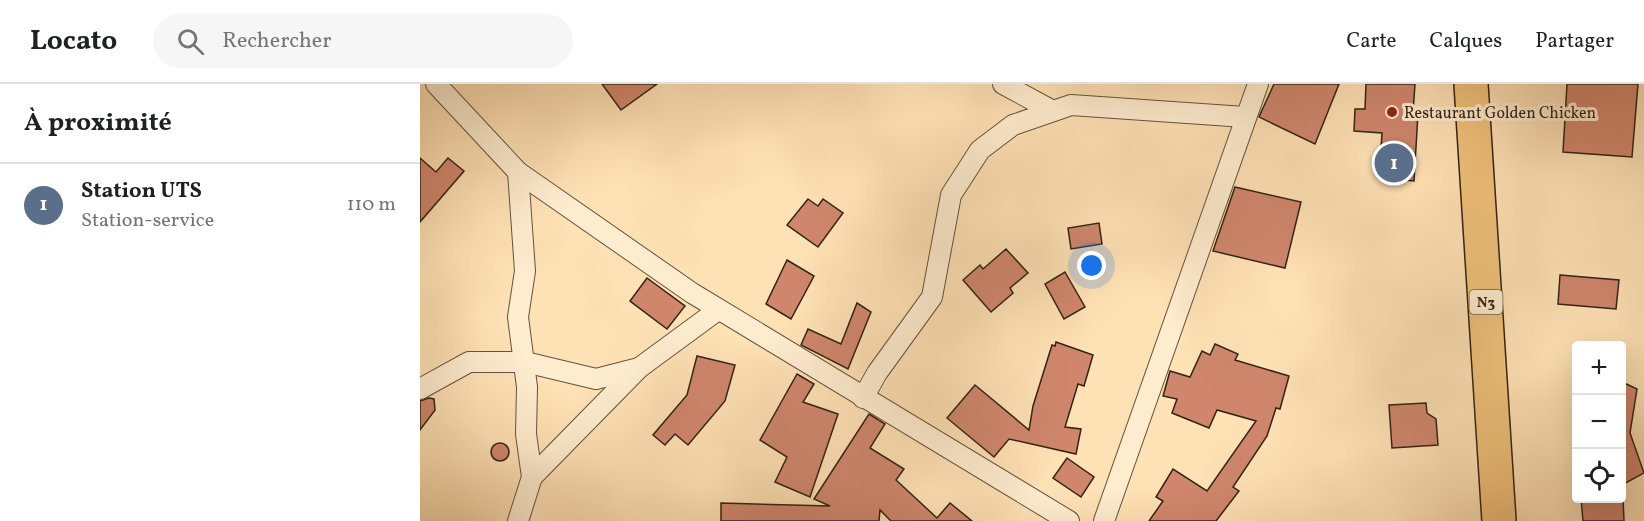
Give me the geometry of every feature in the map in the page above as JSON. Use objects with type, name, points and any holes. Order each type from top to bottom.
[{"type":"highway","name":"N3","points":[[1471,84],[1499,521]]},
{"type":"street","points":[[436,84],[518,172],[718,310],[1069,521]]},
{"type":"street","points":[[1003,84],[1053,111]]},
{"type":"street","points":[[1104,521],[1258,84]]},
{"type":"street","points":[[863,398],[877,373],[932,297],[951,195],[980,150],[1013,125],[1071,105],[1245,117]]},
{"type":"street","points":[[518,172],[525,271],[518,317],[525,362],[526,434],[532,477],[518,521]]},
{"type":"street","points":[[532,477],[639,368],[718,310]]},
{"type":"street","points":[[420,389],[469,362],[525,362],[596,379],[639,368]]},
{"type":"building","points":[[602,84],[657,84],[621,110]]},
{"type":"building","points":[[1274,84],[1339,84],[1315,144],[1259,117]]},
{"type":"building","points":[[1366,84],[1415,84],[1413,113],[1418,113],[1414,181],[1379,178],[1382,133],[1354,131],[1355,109],[1365,109]]},
{"type":"building","points":[[1567,84],[1638,84],[1632,157],[1563,152]]},
{"type":"building","points":[[420,158],[436,172],[448,158],[464,171],[420,222]]},
{"type":"building","points":[[1235,187],[1301,202],[1285,268],[1213,251]]},
{"type":"building","points":[[808,199],[818,206],[823,199],[843,213],[818,247],[787,225]]},
{"type":"building","points":[[1099,223],[1102,244],[1071,249],[1068,228]]},
{"type":"building","points":[[1006,249],[1028,273],[1010,288],[1013,293],[991,312],[963,280],[980,265],[983,269]]},
{"type":"building","points":[[787,260],[814,276],[791,319],[766,304]]},
{"type":"building","points":[[1065,272],[1085,307],[1064,319],[1045,284]]},
{"type":"building","points":[[1560,275],[1619,280],[1616,309],[1558,304]]},
{"type":"building","points":[[647,278],[685,306],[667,329],[630,301]]},
{"type":"building","points":[[857,303],[871,312],[848,369],[801,345],[808,329],[841,344]]},
{"type":"building","points":[[1056,342],[1093,355],[1084,386],[1078,384],[1065,427],[1081,429],[1076,454],[1009,439],[994,457],[947,418],[975,385],[1029,430],[1033,406],[1052,345],[1055,346]]},
{"type":"building","points":[[1215,344],[1238,354],[1235,360],[1289,376],[1280,409],[1276,408],[1267,436],[1233,487],[1239,491],[1216,521],[1149,521],[1163,501],[1156,497],[1173,469],[1207,491],[1256,421],[1217,410],[1209,428],[1172,413],[1177,399],[1163,396],[1170,371],[1190,377],[1202,351],[1210,355]]},
{"type":"building","points":[[697,356],[735,365],[725,401],[688,445],[675,434],[665,445],[653,435],[687,395]]},
{"type":"building","points":[[797,374],[814,384],[803,402],[838,414],[810,497],[775,482],[787,457],[760,440]]},
{"type":"building","points":[[1626,384],[1637,389],[1630,433],[1644,473],[1626,483]]},
{"type":"building","points":[[434,399],[435,410],[420,430],[420,401]]},
{"type":"building","points":[[1426,403],[1427,413],[1436,419],[1438,445],[1392,448],[1389,405]]},
{"type":"building","points":[[869,414],[885,424],[870,448],[904,469],[896,480],[937,518],[950,503],[972,521],[891,521],[880,510],[879,521],[721,521],[721,503],[830,506],[814,499]]},
{"type":"building","points":[[496,443],[504,443],[509,448],[507,459],[496,461],[491,456],[491,448]]},
{"type":"building","points":[[1067,458],[1094,477],[1081,497],[1053,478]]},
{"type":"building","points":[[1581,503],[1623,503],[1624,521],[1583,521]]},
{"type":"place","name":"Restaurant Golden Chicken","points":[[1392,112]]},
{"type":"place","name":"Station UTS","points":[[1394,163]]}]
